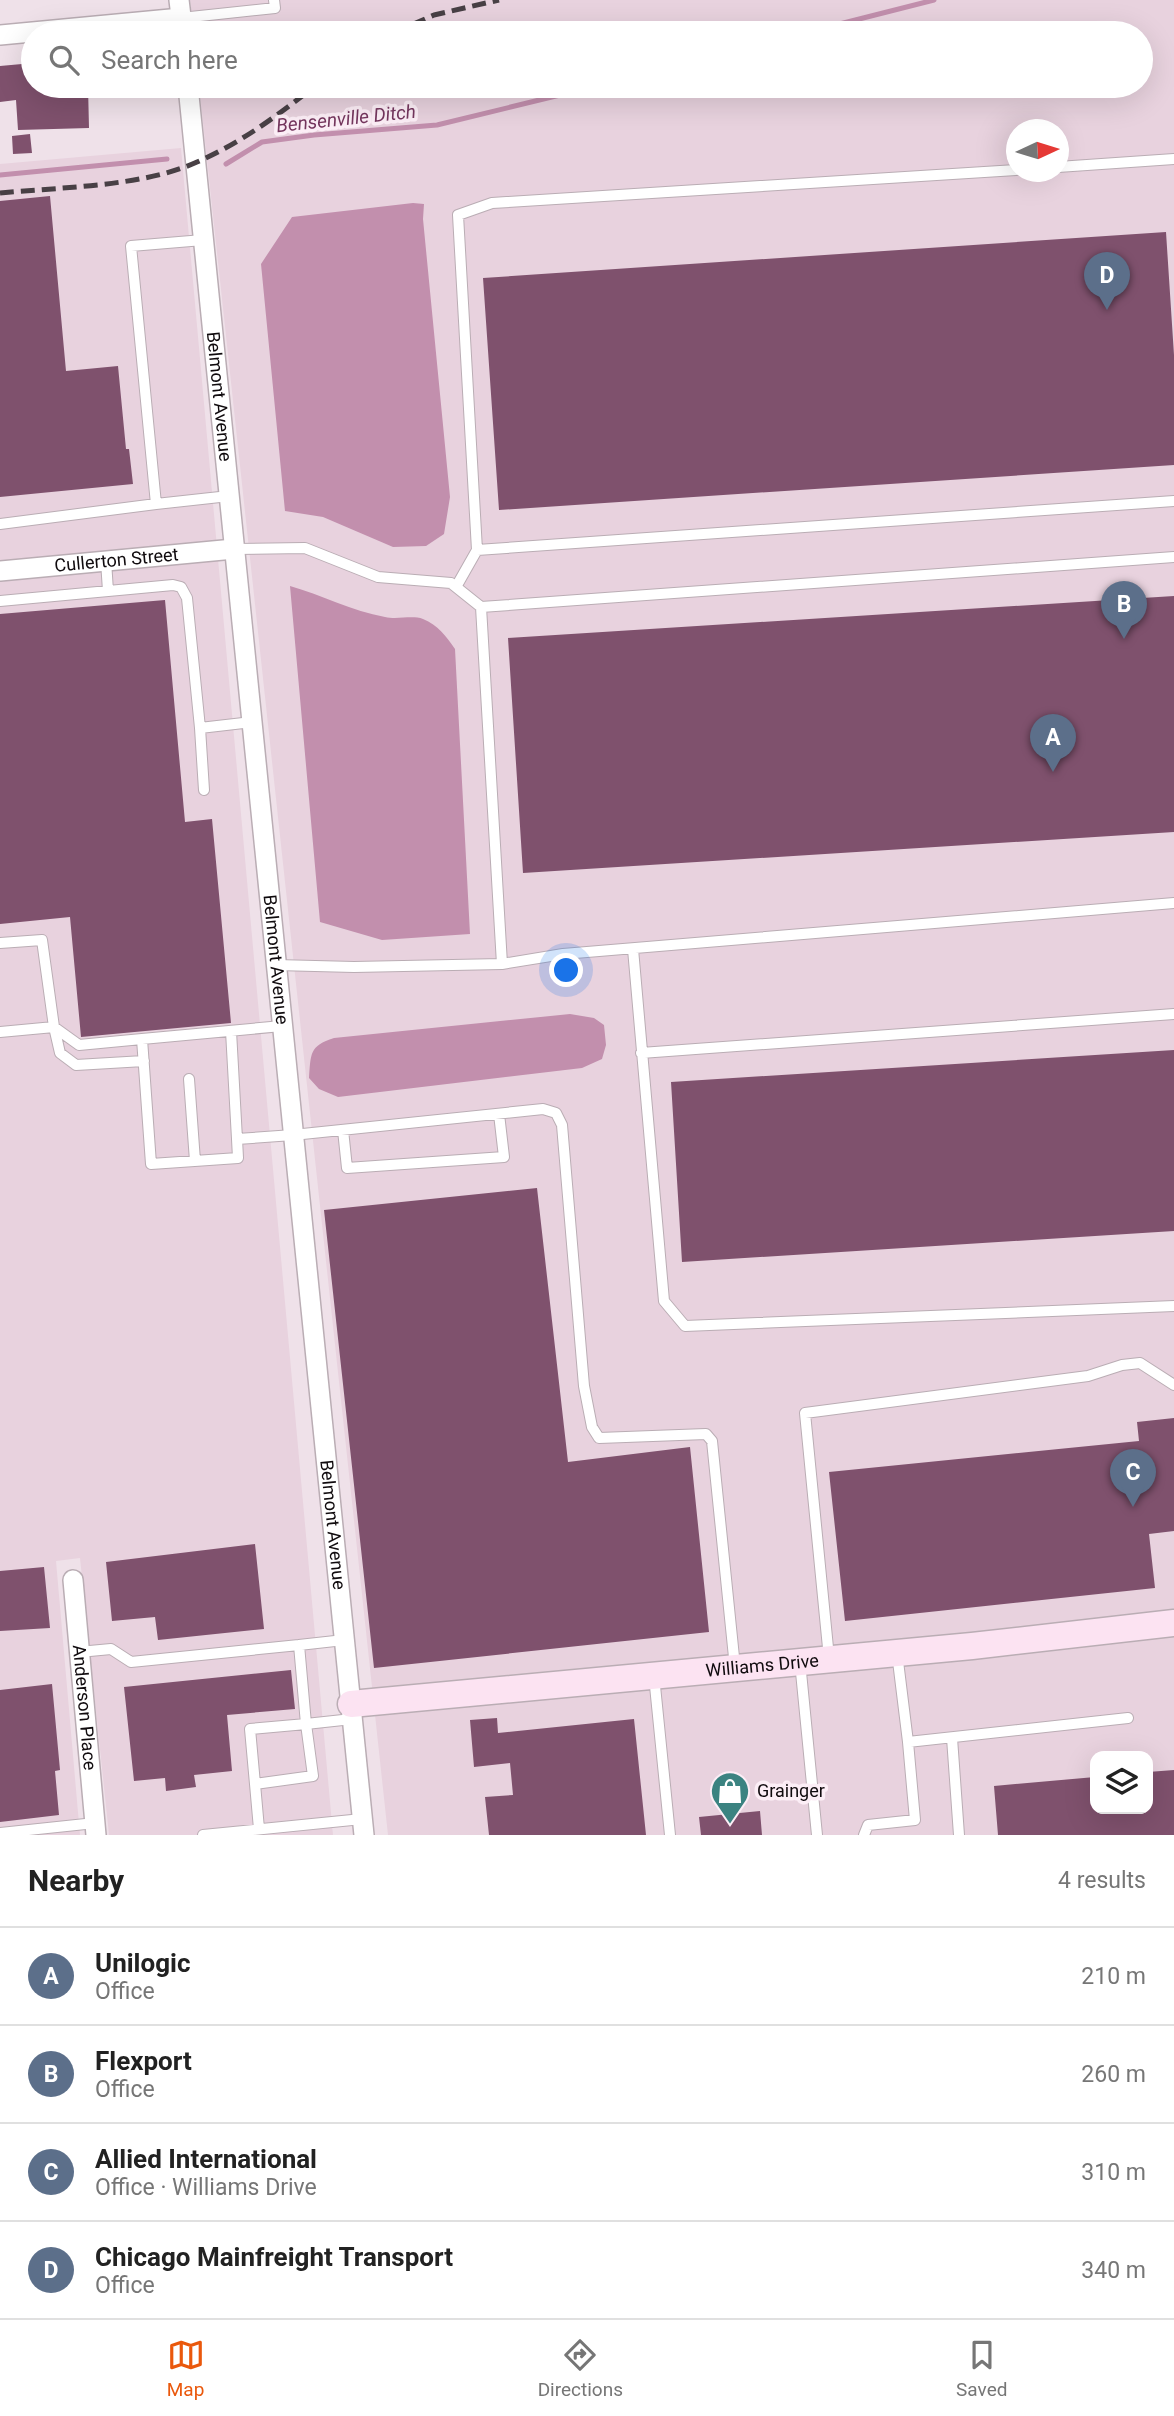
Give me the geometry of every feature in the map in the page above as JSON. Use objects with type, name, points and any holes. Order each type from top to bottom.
[{"type":"main road","name":"Williams Drive","points":[[351,1711],[653,1675],[897,1653],[1174,1623]]},
{"type":"street","points":[[141,21],[181,17]]},
{"type":"street","points":[[0,35],[21,33]]},
{"type":"street","name":"Belmont Avenue","points":[[189,98],[363,1827]]},
{"type":"street","name":"Cullerton Street","points":[[0,571],[234,549]]},
{"type":"street","name":"Anderson Place","points":[[73,1580],[96,1829]]},
{"type":"lane","points":[[181,17],[275,8],[274,0]]},
{"type":"lane","points":[[1069,166],[1174,159]]},
{"type":"lane","points":[[456,587],[477,550],[458,215],[492,203],[1006,171]]},
{"type":"lane","points":[[156,504],[131,246],[203,240]]},
{"type":"lane","points":[[0,524],[229,496]]},
{"type":"lane","points":[[477,550],[1174,501]]},
{"type":"lane","points":[[234,549],[305,548],[378,577],[452,583],[481,607],[1174,557]]},
{"type":"lane","points":[[106,561],[108,591]]},
{"type":"lane","points":[[0,601],[181,587],[185,592],[204,790]]},
{"type":"lane","points":[[481,607],[502,964]]},
{"type":"lane","points":[[200,728],[252,722]]},
{"type":"lane","points":[[276,965],[354,967],[502,964],[562,954],[1174,903]]},
{"type":"lane","points":[[0,943],[42,940],[60,1053],[76,1065],[144,1061]]},
{"type":"lane","points":[[633,949],[664,1301],[685,1326],[1174,1306]]},
{"type":"lane","points":[[641,1053],[1174,1014]]},
{"type":"lane","points":[[0,1032],[54,1027],[79,1045],[282,1026]]},
{"type":"lane","points":[[142,1039],[151,1164],[238,1158],[231,1031]]},
{"type":"lane","points":[[189,1079],[195,1161]]},
{"type":"lane","points":[[237,1139],[542,1109],[556,1113],[562,1125],[584,1385],[592,1427],[599,1438],[706,1434],[712,1441],[736,1667]]},
{"type":"lane","points":[[343,1130],[347,1168],[504,1157],[499,1114]]},
{"type":"lane","points":[[829,1659],[805,1413],[1088,1376],[1122,1365],[1140,1363],[1174,1385]]},
{"type":"lane","points":[[79,1652],[111,1649],[131,1662],[344,1640]]},
{"type":"lane","points":[[255,1784],[313,1776],[299,1645]]},
{"type":"lane","points":[[864,1835],[868,1825],[915,1819],[897,1653]]},
{"type":"lane","points":[[800,1661],[817,1835]]},
{"type":"lane","points":[[653,1675],[670,1835]]},
{"type":"lane","points":[[259,1829],[250,1729],[306,1724],[351,1711]]},
{"type":"lane","points":[[908,1742],[1129,1718]]},
{"type":"lane","points":[[951,1738],[959,1835]]},
{"type":"lane","points":[[203,1835],[259,1829],[363,1827]]},
{"type":"lane","points":[[0,1833],[96,1829]]},
{"type":"shaded area","points":[[190,0],[1174,0],[1174,1835],[388,1835],[200,98],[1153,98],[1153,21],[193,21]]},
{"type":"shaded area","points":[[181,148],[333,1835],[109,1835],[80,1558],[56,1561],[80,1835],[0,1835],[0,164]]},
{"type":"shaded area","points":[[424,204],[423,219],[450,497],[444,534],[426,546],[393,547],[323,517],[285,511],[261,264],[292,217]]},
{"type":"shaded area","points":[[290,586],[373,614],[390,618],[423,619],[445,635],[455,649],[470,934],[382,940],[320,922]]},
{"type":"shaded area","points":[[570,1014],[594,1018],[604,1025],[606,1045],[602,1059],[582,1068],[338,1097],[319,1089],[309,1078],[313,1052],[320,1044],[334,1038]]},
{"type":"building","points":[[21,64],[21,98],[88,98],[89,128],[18,130],[16,100],[0,102],[0,66]]},
{"type":"building","points":[[30,134],[32,153],[13,154],[12,136]]},
{"type":"building","points":[[50,196],[66,371],[118,366],[126,449],[129,449],[133,484],[0,497],[0,201]]},
{"type":"building","points":[[1166,232],[1174,355],[1174,465],[499,510],[483,278]]},
{"type":"building","points":[[1174,596],[1174,832],[523,873],[508,638]]},
{"type":"building","points":[[165,600],[185,822],[212,819],[231,1023],[81,1037],[70,917],[0,924],[0,614]]},
{"type":"building","points":[[1174,1050],[1174,1231],[682,1262],[671,1082]]},
{"type":"building","points":[[537,1188],[568,1462],[690,1447],[709,1632],[374,1668],[324,1210]]},
{"type":"building","points":[[1174,1418],[1174,1531],[1149,1534],[1155,1588],[845,1621],[829,1472],[1139,1441],[1137,1422]]},
{"type":"building","points":[[255,1544],[264,1629],[158,1640],[155,1617],[112,1621],[106,1562]]},
{"type":"building","points":[[44,1567],[50,1628],[0,1631],[0,1571]]},
{"type":"building","points":[[291,1670],[295,1709],[227,1715],[232,1771],[194,1775],[196,1787],[166,1791],[165,1778],[134,1781],[124,1687]]},
{"type":"building","points":[[52,1684],[60,1770],[55,1771],[59,1815],[0,1822],[0,1690]]},
{"type":"building","points":[[497,1718],[498,1733],[634,1719],[646,1835],[489,1835],[485,1797],[513,1795],[510,1763],[474,1767],[470,1720]]},
{"type":"building","points":[[1174,1770],[1174,1835],[998,1835],[994,1786],[1090,1777],[1090,1814],[1153,1814],[1153,1772]]},
{"type":"building","name":"Grainger","points":[[760,1811],[762,1835],[701,1835],[699,1817]]},
{"type":"waterway","name":"Bensenville Ditch","points":[[851,21],[934,0]]},
{"type":"waterway","name":"Bensenville Ditch","points":[[226,164],[262,142],[437,125],[548,98]]},
{"type":"waterway","name":"Bensenville Ditch","points":[[0,175],[167,159]]},
{"type":"railway","points":[[420,21],[434,15],[499,0]]},
{"type":"railway","points":[[0,193],[101,185],[152,177],[175,170],[197,162],[244,137],[299,98]]},
{"type":"place","name":"Chicago Mainfreight Transport","points":[[1107,310]]},
{"type":"place","name":"Flexport","points":[[1124,639]]},
{"type":"place","name":"Unilogic","points":[[1053,772]]},
{"type":"place","name":"Allied International","points":[[1133,1507]]},
{"type":"place","name":"Grainger","points":[[730,1825]]}]
